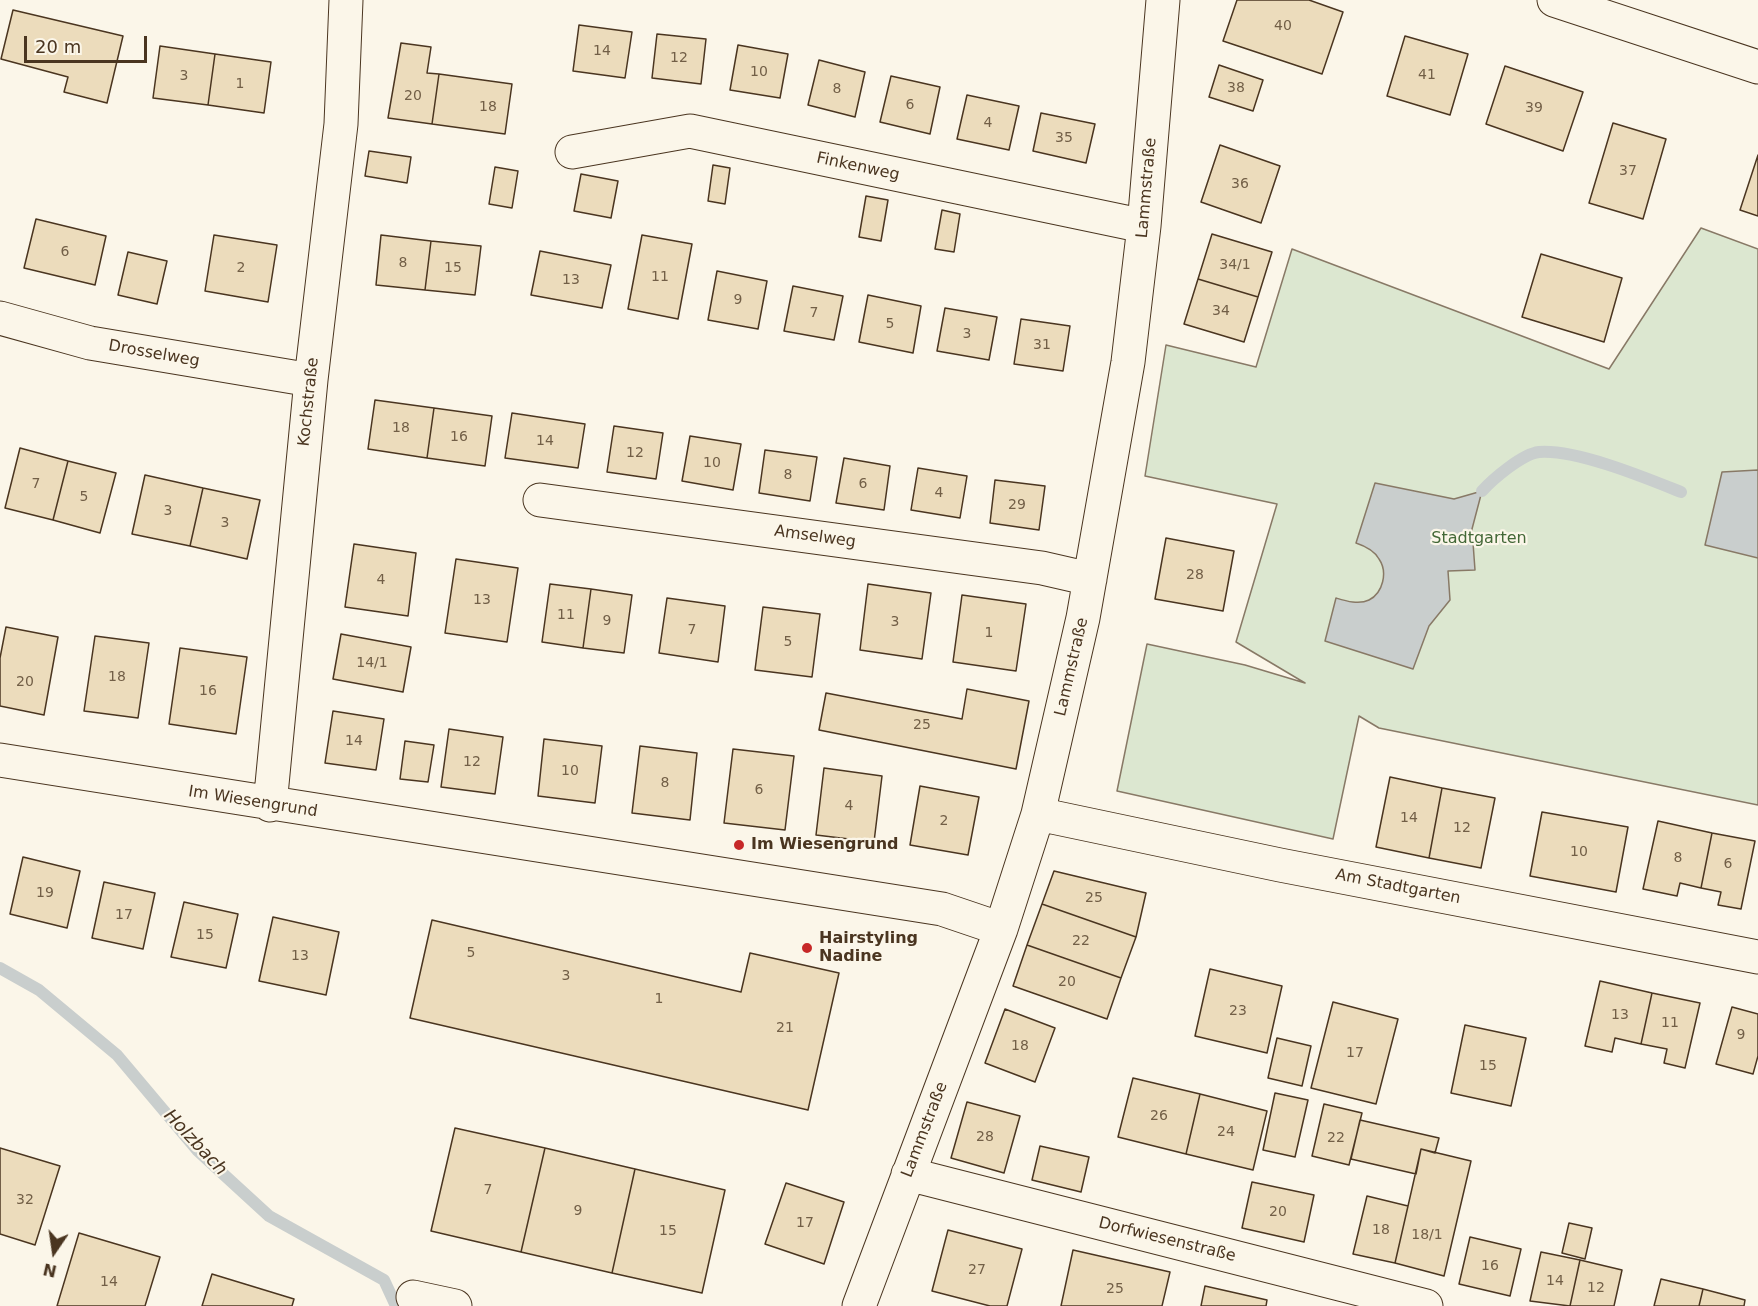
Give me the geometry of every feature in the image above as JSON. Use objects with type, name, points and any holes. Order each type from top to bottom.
[{"type":"street","name":"Kochstraße","points":[[270,805],[310,380],[340,124],[346,0]]},
{"type":"street","name":"Lammstraße","points":[[859,1306],[1001,929],[1038,813],[1090,579],[1128,362],[1144,226],[1163,0]]},
{"type":"street","points":[[1554,0],[1758,67]]},
{"type":"street","name":"Finkenweg","points":[[572,152],[690,131],[1144,226]]},
{"type":"street","name":"Drosselweg","points":[[0,318],[90,343],[310,380]]},
{"type":"street","name":"Amselweg","points":[[540,500],[1042,568],[1090,579]]},
{"type":"street","name":"Im Wiesengrund","points":[[0,760],[270,805],[942,909],[1001,929]]},
{"type":"street","name":"Am Stadtgarten","points":[[1038,813],[1281,865],[1758,957]]},
{"type":"street","name":"Dorfwiesenstraße","points":[[908,1174],[1426,1306]]},
{"type":"street","points":[[413,1297],[455,1306]]},
{"type":"green space","name":"Stadtgarten","points":[[1701,228],[1758,249],[1758,805],[1379,728],[1359,716],[1333,839],[1117,791],[1147,644],[1245,665],[1305,683],[1236,642],[1277,504],[1145,476],[1166,345],[1256,367],[1292,249],[1609,369]]},
{"type":"shaded area","points":[[1758,470],[1758,558],[1705,545],[1722,472]]},
{"type":"shaded area","points":[[1375,483],[1454,499],[1482,491],[1472,529],[1475,570],[1448,571],[1450,600],[1429,626],[1413,669],[1325,641],[1336,598],[1352,602],[1369,600],[1378,592],[1383,582],[1382,564],[1377,556],[1356,543]]},
{"type":"building","points":[[1237,0],[1309,0],[1343,12],[1322,74],[1223,41]]},
{"type":"building","points":[[13,10],[123,36],[107,103],[64,92],[68,77],[1,59]]},
{"type":"building","points":[[579,25],[632,32],[625,78],[573,71]]},
{"type":"building","points":[[657,34],[706,39],[701,84],[652,78]]},
{"type":"building","points":[[1405,36],[1468,54],[1450,115],[1387,96]]},
{"type":"building","points":[[401,43],[431,47],[427,73],[439,74],[432,124],[388,118]]},
{"type":"building","points":[[738,45],[788,54],[780,98],[730,90]]},
{"type":"building","points":[[160,46],[215,54],[208,105],[153,98]]},
{"type":"building","points":[[215,54],[271,62],[264,113],[208,105]]},
{"type":"building","points":[[819,60],[865,72],[855,117],[808,105]]},
{"type":"building","points":[[1219,65],[1263,80],[1253,111],[1209,97]]},
{"type":"building","points":[[1505,66],[1583,92],[1563,151],[1486,124]]},
{"type":"building","points":[[439,74],[512,84],[505,134],[432,124]]},
{"type":"building","points":[[891,76],[940,87],[930,134],[880,122]]},
{"type":"building","points":[[967,95],[1019,106],[1009,150],[957,139]]},
{"type":"building","points":[[1041,113],[1095,124],[1086,163],[1033,151]]},
{"type":"building","points":[[1613,123],[1666,139],[1643,219],[1589,203]]},
{"type":"building","points":[[1220,145],[1280,166],[1261,223],[1201,202]]},
{"type":"building","points":[[369,151],[411,157],[407,183],[365,176]]},
{"type":"building","points":[[1758,155],[1758,216],[1740,210]]},
{"type":"building","points":[[713,165],[730,168],[725,204],[708,201]]},
{"type":"building","points":[[495,167],[518,171],[512,208],[489,204]]},
{"type":"building","points":[[581,174],[618,181],[611,218],[574,211]]},
{"type":"building","points":[[866,196],[888,200],[881,241],[859,237]]},
{"type":"building","points":[[942,210],[960,214],[954,252],[935,249]]},
{"type":"building","points":[[36,219],[106,236],[95,285],[24,268]]},
{"type":"building","points":[[1212,234],[1272,252],[1258,297],[1198,279]]},
{"type":"building","points":[[214,235],[277,245],[268,302],[205,291]]},
{"type":"building","points":[[381,235],[431,241],[425,290],[376,285]]},
{"type":"building","points":[[642,235],[692,244],[678,319],[628,309]]},
{"type":"building","points":[[431,241],[481,246],[475,295],[425,290]]},
{"type":"building","points":[[540,251],[611,265],[602,308],[531,295]]},
{"type":"building","points":[[128,252],[167,261],[157,304],[118,295]]},
{"type":"building","points":[[1541,254],[1622,278],[1604,342],[1522,317]]},
{"type":"building","points":[[717,271],[767,281],[758,329],[708,320]]},
{"type":"building","points":[[1198,279],[1258,297],[1244,342],[1184,324]]},
{"type":"building","points":[[793,286],[843,296],[834,340],[784,331]]},
{"type":"building","points":[[868,295],[921,306],[913,353],[859,342]]},
{"type":"building","points":[[945,308],[997,317],[989,360],[937,351]]},
{"type":"building","points":[[1021,319],[1070,326],[1063,371],[1014,364]]},
{"type":"building","points":[[375,400],[434,408],[427,458],[368,449]]},
{"type":"building","points":[[434,408],[492,416],[485,466],[427,458]]},
{"type":"building","points":[[512,413],[585,424],[578,468],[505,458]]},
{"type":"building","points":[[614,426],[663,433],[656,479],[607,472]]},
{"type":"building","points":[[690,436],[741,444],[733,490],[682,481]]},
{"type":"building","points":[[20,448],[68,461],[53,520],[5,508]]},
{"type":"building","points":[[765,450],[817,457],[810,501],[759,493]]},
{"type":"building","points":[[844,458],[890,466],[884,510],[836,503]]},
{"type":"building","points":[[68,461],[116,473],[100,533],[53,520]]},
{"type":"building","points":[[918,468],[967,476],[960,518],[911,510]]},
{"type":"building","points":[[145,475],[203,488],[190,546],[132,534]]},
{"type":"building","points":[[995,480],[1045,486],[1039,530],[990,523]]},
{"type":"building","points":[[203,488],[260,500],[247,559],[190,546]]},
{"type":"building","points":[[1166,538],[1234,551],[1223,611],[1155,599]]},
{"type":"building","points":[[354,544],[416,553],[408,616],[345,607]]},
{"type":"building","points":[[456,559],[518,568],[507,642],[445,633]]},
{"type":"building","points":[[550,584],[591,589],[583,648],[542,642]]},
{"type":"building","points":[[868,584],[931,593],[922,659],[860,650]]},
{"type":"building","points":[[591,589],[632,595],[624,653],[583,648]]},
{"type":"building","points":[[962,595],[1026,604],[1016,671],[953,662]]},
{"type":"building","points":[[667,598],[725,606],[718,662],[659,653]]},
{"type":"building","points":[[763,607],[820,614],[812,677],[755,670]]},
{"type":"building","points":[[6,627],[58,637],[44,715],[0,706],[0,658]]},
{"type":"building","points":[[341,634],[411,647],[403,692],[333,679]]},
{"type":"building","points":[[95,636],[149,643],[138,718],[84,711]]},
{"type":"building","points":[[180,648],[247,657],[236,734],[169,724]]},
{"type":"building","points":[[967,689],[1029,701],[1016,769],[819,730],[826,693],[962,719]]},
{"type":"building","points":[[333,711],[384,719],[376,770],[325,763]]},
{"type":"building","points":[[449,729],[503,737],[495,794],[441,787]]},
{"type":"building","points":[[544,739],[602,746],[595,803],[538,796]]},
{"type":"building","points":[[405,741],[434,745],[428,782],[400,779]]},
{"type":"building","points":[[640,746],[697,753],[690,820],[632,813]]},
{"type":"building","points":[[733,749],[794,756],[785,830],[724,823]]},
{"type":"building","points":[[824,768],[882,776],[874,842],[816,835]]},
{"type":"building","points":[[1390,777],[1442,788],[1429,858],[1376,847]]},
{"type":"building","points":[[920,786],[979,797],[968,855],[910,845]]},
{"type":"building","points":[[1442,788],[1495,798],[1481,868],[1429,858]]},
{"type":"building","points":[[1542,812],[1628,827],[1616,892],[1530,876]]},
{"type":"building","points":[[1658,821],[1712,833],[1701,888],[1680,883],[1677,896],[1643,889]]},
{"type":"building","points":[[1712,833],[1755,841],[1741,909],[1718,905],[1721,892],[1701,888]]},
{"type":"building","points":[[23,857],[80,871],[67,928],[10,914]]},
{"type":"building","points":[[1054,871],[1146,893],[1136,937],[1042,904]]},
{"type":"building","points":[[104,882],[155,893],[143,949],[92,938]]},
{"type":"building","points":[[184,902],[238,914],[226,968],[171,957]]},
{"type":"building","points":[[1042,904],[1136,937],[1121,978],[1027,945]]},
{"type":"building","points":[[273,917],[339,932],[326,995],[259,981]]},
{"type":"building","points":[[432,920],[741,992],[750,953],[839,973],[808,1110],[410,1018]]},
{"type":"building","points":[[1027,945],[1121,978],[1107,1019],[1013,986]]},
{"type":"building","points":[[1210,969],[1282,986],[1267,1053],[1195,1036]]},
{"type":"building","points":[[1600,981],[1652,993],[1641,1044],[1615,1038],[1612,1052],[1585,1046]]},
{"type":"building","points":[[1652,993],[1700,1003],[1685,1068],[1664,1063],[1667,1049],[1641,1044]]},
{"type":"building","points":[[1333,1002],[1398,1019],[1376,1104],[1311,1088]]},
{"type":"building","points":[[1732,1007],[1758,1014],[1758,1056],[1753,1074],[1716,1064]]},
{"type":"building","points":[[1005,1009],[1055,1028],[1035,1082],[985,1063]]},
{"type":"building","points":[[1465,1025],[1526,1038],[1511,1106],[1451,1093]]},
{"type":"building","points":[[1277,1038],[1311,1046],[1302,1086],[1268,1078]]},
{"type":"building","points":[[1133,1078],[1200,1094],[1186,1154],[1118,1137]]},
{"type":"building","points":[[1275,1093],[1308,1100],[1295,1157],[1263,1150]]},
{"type":"building","points":[[1200,1094],[1267,1111],[1253,1170],[1186,1154]]},
{"type":"building","points":[[967,1102],[1020,1116],[1004,1173],[951,1158]]},
{"type":"building","points":[[1324,1104],[1362,1113],[1349,1165],[1312,1156]]},
{"type":"building","points":[[1360,1120],[1439,1138],[1435,1153],[1421,1149],[1416,1174],[1351,1159]]},
{"type":"building","points":[[455,1128],[545,1148],[521,1252],[431,1231]]},
{"type":"building","points":[[1040,1146],[1089,1157],[1081,1192],[1032,1180]]},
{"type":"building","points":[[0,1148],[60,1166],[35,1245],[0,1234]]},
{"type":"building","points":[[545,1148],[635,1169],[612,1273],[521,1252]]},
{"type":"building","points":[[1421,1149],[1471,1161],[1444,1276],[1395,1263]]},
{"type":"building","points":[[635,1169],[725,1190],[702,1293],[612,1273]]},
{"type":"building","points":[[1252,1182],[1314,1195],[1304,1242],[1242,1228]]},
{"type":"building","points":[[786,1183],[844,1202],[824,1264],[765,1244]]},
{"type":"building","points":[[1367,1196],[1408,1206],[1395,1263],[1353,1254]]},
{"type":"building","points":[[1569,1223],[1592,1228],[1585,1259],[1562,1253]]},
{"type":"building","points":[[948,1230],[1022,1249],[1007,1306],[990,1306],[932,1291]]},
{"type":"building","points":[[79,1233],[160,1257],[145,1306],[57,1306]]},
{"type":"building","points":[[1470,1237],[1521,1249],[1510,1296],[1459,1284]]},
{"type":"building","points":[[1073,1250],[1170,1272],[1162,1306],[1061,1306]]},
{"type":"building","points":[[1541,1252],[1580,1260],[1570,1306],[1530,1301]]},
{"type":"building","points":[[1580,1260],[1622,1270],[1614,1306],[1570,1306]]},
{"type":"building","points":[[212,1274],[294,1299],[292,1306],[202,1306]]},
{"type":"building","points":[[1661,1279],[1703,1289],[1699,1306],[1654,1306]]},
{"type":"building","points":[[1205,1286],[1267,1300],[1266,1306],[1201,1306]]},
{"type":"building","points":[[1703,1289],[1745,1300],[1744,1306],[1699,1306]]},
{"type":"waterway","points":[[1482,491],[1500,474],[1524,457],[1539,452],[1554,452],[1630,472],[1681,492]]},
{"type":"waterway","name":"Holzbach","points":[[0,968],[39,990],[117,1055],[197,1150],[269,1216],[384,1280],[396,1306]]},
{"type":"place","name":"Im Wiesengrund","points":[[739,845]]},
{"type":"place","name":"Hairstyling Nadine","points":[[807,948]]}]
